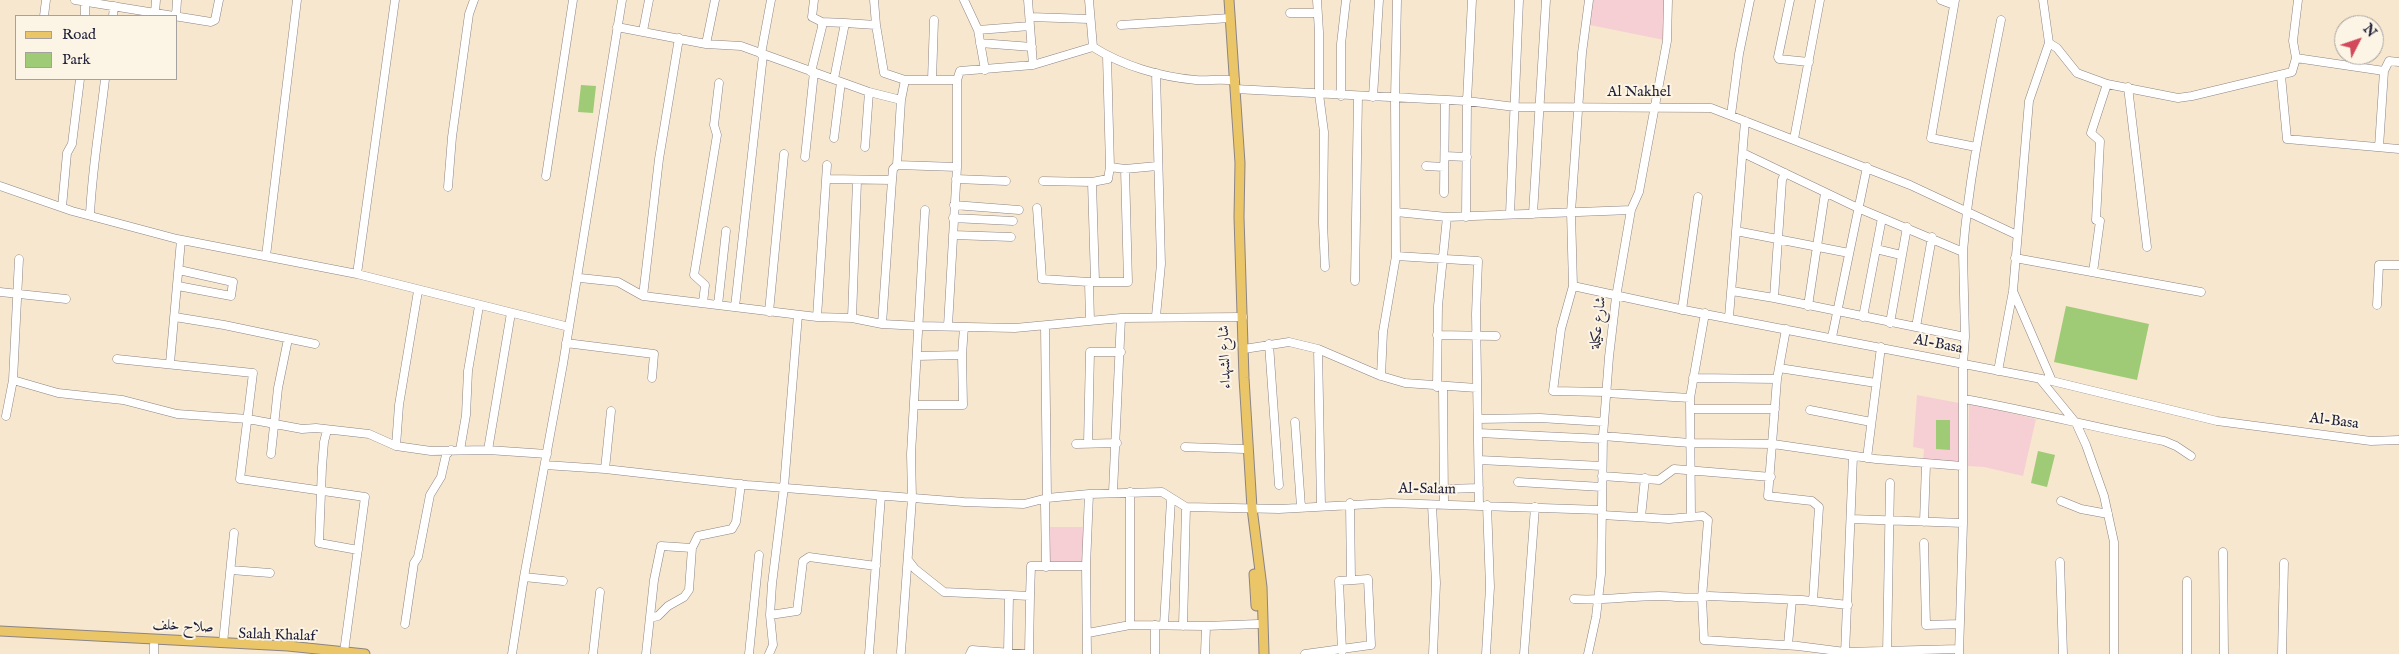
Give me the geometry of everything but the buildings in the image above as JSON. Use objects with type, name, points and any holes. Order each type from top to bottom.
[{"type":"main road","name":"شارع الشهداء","points":[[1229,0],[1233,83],[1240,163],[1240,317],[1244,449],[1262,587],[1264,654]]},
{"type":"main road","name":"شارع الشهداء","points":[[1240,317],[1244,349],[1259,654]]},
{"type":"main road","name":"صلاح خلف","points":[[0,631],[322,648],[337,653],[365,654]]},
{"type":"main road","name":"صلاح خلف","points":[[0,636],[154,649]]},
{"type":"main road","name":"Salah Khalaf","points":[[154,649],[337,653]]},
{"type":"street","points":[[44,15],[46,0]]},
{"type":"street","points":[[75,0],[120,4],[169,15]]},
{"type":"street","points":[[155,13],[156,0]]},
{"type":"street","points":[[176,15],[177,0]]},
{"type":"street","points":[[178,16],[215,20],[219,0]]},
{"type":"street","points":[[266,256],[297,0]]},
{"type":"street","points":[[357,274],[395,0]]},
{"type":"street","points":[[448,187],[452,137],[469,14],[474,0]]},
{"type":"street","points":[[546,176],[572,0]]},
{"type":"street","points":[[512,654],[569,327],[622,0]]},
{"type":"street","points":[[643,31],[649,0]]},
{"type":"street","points":[[736,306],[762,55],[771,0]]},
{"type":"street","points":[[814,0],[812,17],[822,22],[876,25]]},
{"type":"street","points":[[874,0],[884,74],[905,80],[957,80]]},
{"type":"street","points":[[964,0],[978,30],[985,70]]},
{"type":"street","points":[[1028,0],[1033,65]]},
{"type":"street","points":[[948,326],[957,167],[957,80],[960,71],[1033,65],[1093,47],[1089,19],[1089,0]]},
{"type":"street","points":[[1316,0],[1319,32],[1319,94],[1324,132],[1323,223],[1325,267]]},
{"type":"street","points":[[1341,96],[1341,44],[1346,0]]},
{"type":"street","points":[[1373,97],[1379,0]]},
{"type":"street","points":[[1381,376],[1383,332],[1396,256],[1395,99],[1397,0]]},
{"type":"street","points":[[1466,217],[1467,101],[1472,0]]},
{"type":"street","points":[[1510,214],[1519,0]]},
{"type":"street","points":[[1533,214],[1546,0]]},
{"type":"street","points":[[1589,0],[1582,53],[1580,106],[1571,212],[1573,286],[1561,329],[1553,391],[1690,398]]},
{"type":"street","name":"شارع عكيلة","points":[[1588,654],[1598,600],[1603,438],[1616,296],[1667,41],[1668,0]]},
{"type":"street","points":[[1731,115],[1739,54],[1750,0]]},
{"type":"street","points":[[1790,0],[1778,57],[1779,59],[1809,62]]},
{"type":"street","points":[[1794,139],[1820,0]]},
{"type":"street","points":[[1941,0],[1955,3],[1931,138],[1976,146]]},
{"type":"street","points":[[1998,371],[2013,291],[2030,101],[2048,43],[2043,0]]},
{"type":"street","points":[[2048,43],[2057,48],[2077,74],[2107,84],[2178,98],[2292,72],[2296,58],[2293,41],[2298,0]]},
{"type":"street","points":[[85,1],[85,15]]},
{"type":"street","points":[[706,44],[714,1],[724,4]]},
{"type":"street","points":[[114,15],[120,4]]},
{"type":"street","points":[[1290,13],[1317,13]]},
{"type":"street","points":[[1030,17],[1089,19]]},
{"type":"street","points":[[1121,25],[1230,18]]},
{"type":"street","points":[[932,80],[934,20]]},
{"type":"street","points":[[1705,313],[1690,398],[1691,517],[1703,516],[1708,520],[1702,598],[1704,640],[1789,645],[1845,653],[1959,651],[1965,337],[1963,252],[1966,210],[1976,146],[2002,20]]},
{"type":"street","points":[[805,157],[812,72],[822,22]]},
{"type":"street","points":[[834,138],[837,81],[845,23]]},
{"type":"street","points":[[978,30],[1030,26]]},
{"type":"street","points":[[617,27],[706,44],[742,46],[762,55],[869,92],[901,100]]},
{"type":"street","points":[[644,296],[659,159],[680,38]]},
{"type":"street","points":[[980,43],[1032,47]]},
{"type":"street","name":"Al Nakhel","points":[[1093,47],[1107,56],[1156,73],[1196,80],[1319,94],[1467,101],[1515,107],[1702,107],[1731,115],[1745,122],[1867,167],[1966,210],[2017,235]]},
{"type":"street","points":[[1043,181],[1092,182],[1108,179],[1110,167],[1107,56]]},
{"type":"street","points":[[2296,58],[2384,71]]},
{"type":"street","points":[[2380,147],[2384,71],[2389,61],[2399,62]]},
{"type":"street","points":[[1156,73],[1161,264],[1156,316]]},
{"type":"street","points":[[2281,76],[2287,139],[2399,149]]},
{"type":"street","points":[[62,207],[67,153],[72,144],[80,80]]},
{"type":"street","points":[[90,215],[92,178],[101,126],[105,80]]},
{"type":"street","points":[[882,324],[892,180],[894,169],[897,165],[901,100],[905,80]]},
{"type":"street","points":[[703,304],[705,285],[694,275],[717,135],[714,125],[719,83]]},
{"type":"street","points":[[2093,272],[2100,220],[2096,220],[2100,141],[2091,132],[2107,84]]},
{"type":"street","points":[[2128,87],[2147,247]]},
{"type":"street","points":[[865,147],[869,92]]},
{"type":"street","points":[[1355,281],[1358,96]]},
{"type":"street","points":[[1444,193],[1445,101]]},
{"type":"street","points":[[1729,317],[1745,122]]},
{"type":"street","points":[[1743,153],[1858,208],[1932,237],[1963,252]]},
{"type":"street","points":[[769,312],[784,154]]},
{"type":"street","points":[[1445,156],[1467,157]]},
{"type":"street","points":[[897,165],[957,167]]},
{"type":"street","points":[[817,317],[827,166]]},
{"type":"street","points":[[1110,167],[1125,169],[1157,166]]},
{"type":"street","points":[[1426,166],[1444,167]]},
{"type":"street","points":[[1832,337],[1867,167]]},
{"type":"street","points":[[1038,208],[1042,279],[1128,282],[1125,169]]},
{"type":"street","points":[[1774,298],[1782,180],[1785,173]]},
{"type":"street","points":[[827,179],[857,181],[892,180]]},
{"type":"street","points":[[956,179],[1006,181]]},
{"type":"street","points":[[852,318],[857,181]]},
{"type":"street","points":[[1090,320],[1092,182]]},
{"type":"street","points":[[0,186],[62,207],[181,240],[357,274],[418,291],[569,327]]},
{"type":"street","points":[[1808,306],[1825,193]]},
{"type":"street","points":[[1682,310],[1698,197]]},
{"type":"street","points":[[954,205],[1019,210]]},
{"type":"street","points":[[901,652],[912,498],[911,454],[920,326],[925,210]]},
{"type":"street","points":[[1396,212],[1466,217],[1632,210]]},
{"type":"street","points":[[1444,504],[1445,489],[1437,335],[1447,217]]},
{"type":"street","points":[[953,218],[1012,221]]},
{"type":"street","points":[[1863,317],[1882,218]]},
{"type":"street","points":[[1890,323],[1907,227]]},
{"type":"street","points":[[718,305],[726,231]]},
{"type":"street","points":[[1736,231],[1849,253]]},
{"type":"street","points":[[953,235],[1011,237]]},
{"type":"street","points":[[1916,326],[1932,237]]},
{"type":"street","points":[[170,363],[175,317],[174,309],[177,302],[181,240]]},
{"type":"street","points":[[1876,249],[1901,255]]},
{"type":"street","points":[[1396,256],[1478,260],[1476,336],[1479,488],[1483,505],[1490,587],[1486,654]]},
{"type":"street","points":[[2016,258],[2202,292]]},
{"type":"street","points":[[6,416],[13,380],[19,259]]},
{"type":"street","points":[[2377,305],[2379,265],[2399,265]]},
{"type":"street","points":[[178,286],[231,296],[233,282],[179,270]]},
{"type":"street","points":[[580,278],[618,282],[644,296],[703,304],[736,306],[769,312],[817,317],[852,318],[882,324],[964,328],[1045,326],[1090,320],[1156,316],[1240,317]]},
{"type":"street","name":"Al-Basa","points":[[1573,286],[1682,310],[1729,317],[2040,379],[2217,421],[2370,440],[2399,440]]},
{"type":"street","points":[[396,446],[399,405],[418,291]]},
{"type":"street","points":[[1732,291],[1965,337]]},
{"type":"street","points":[[2013,291],[2052,382]]},
{"type":"street","points":[[0,292],[66,299]]},
{"type":"street","points":[[460,450],[466,415],[468,371],[479,306]]},
{"type":"street","points":[[488,450],[511,313]]},
{"type":"street","points":[[769,654],[773,644],[770,615],[784,487],[798,315]]},
{"type":"street","points":[[175,317],[315,344]]},
{"type":"street","points":[[1113,492],[1117,443],[1121,318]]},
{"type":"street","points":[[1045,326],[1046,567]]},
{"type":"street","points":[[915,405],[963,404],[962,355],[964,328]]},
{"type":"street","points":[[1786,329],[1777,379],[1768,496],[1812,501],[1819,507],[1813,601]]},
{"type":"street","points":[[1437,335],[1496,336]]},
{"type":"street","points":[[271,454],[281,365],[288,339]]},
{"type":"street","points":[[1244,349],[1289,342],[1318,349],[1381,376],[1406,383],[1440,387],[1477,388]]},
{"type":"street","points":[[566,343],[654,354],[652,378]]},
{"type":"street","points":[[1269,344],[1278,485]]},
{"type":"street","points":[[1867,458],[1881,347]]},
{"type":"street","points":[[1318,349],[1321,506]]},
{"type":"street","points":[[1088,443],[1090,352],[1120,352]]},
{"type":"street","points":[[917,356],[962,355]]},
{"type":"street","points":[[117,359],[253,372],[240,479],[366,496],[358,550],[337,653]]},
{"type":"street","points":[[1779,368],[1876,383]]},
{"type":"street","points":[[1694,378],[1777,379]]},
{"type":"street","points":[[2040,379],[2076,423],[2086,445],[2108,514],[2114,542],[2114,654]]},
{"type":"street","points":[[13,380],[58,393],[122,400],[177,414],[248,419],[274,422],[302,429],[369,434],[396,446],[431,451],[488,450],[547,454]]},
{"type":"street","points":[[1964,399],[2026,410],[2076,423],[2164,441],[2191,456]]},
{"type":"street","points":[[1690,409],[1775,410]]},
{"type":"street","points":[[1810,410],[1872,422]]},
{"type":"street","points":[[605,469],[611,411]]},
{"type":"street","points":[[1478,419],[1540,418],[1604,422]]},
{"type":"street","points":[[1295,422],[1301,507]]},
{"type":"street","points":[[327,430],[324,442],[319,544],[358,550]]},
{"type":"street","points":[[1479,433],[1690,443],[1773,444],[1867,458],[1962,466]]},
{"type":"street","points":[[1076,444],[1117,443]]},
{"type":"street","points":[[1185,447],[1244,449]]},
{"type":"street","points":[[405,624],[414,564],[418,557],[430,495],[441,477],[446,455],[451,450]]},
{"type":"street","points":[[1845,653],[1853,456]]},
{"type":"street","points":[[1479,460],[1602,466]]},
{"type":"street","points":[[1924,522],[1926,464]]},
{"type":"street","points":[[545,465],[605,469],[740,484],[881,496],[1024,504],[1047,498],[1089,494],[1162,492],[1186,507],[1183,626]]},
{"type":"street","points":[[1602,476],[1659,480],[1671,469],[1771,476]]},
{"type":"street","points":[[1641,517],[1645,478]]},
{"type":"street","points":[[1518,482],[1602,487]]},
{"type":"street","points":[[1887,652],[1890,483]]},
{"type":"street","points":[[650,618],[658,616],[668,606],[684,597],[688,590],[692,548],[698,536],[732,529],[736,522],[740,484]]},
{"type":"street","points":[[1445,489],[1479,488]]},
{"type":"street","points":[[1130,492],[1130,625]]},
{"type":"street","points":[[1087,654],[1086,566],[1089,494]]},
{"type":"street","points":[[869,654],[881,496]]},
{"type":"street","points":[[1164,625],[1171,498]]},
{"type":"street","points":[[2061,501],[2081,509],[2108,514]]},
{"type":"street","points":[[1350,504],[1351,580]]},
{"type":"street","name":"Al-Salam","points":[[1186,507],[1251,508],[1350,504],[1444,504],[1535,507],[1669,519],[1691,517]]},
{"type":"street","points":[[1432,505],[1436,583],[1433,654]]},
{"type":"street","points":[[1524,654],[1535,507]]},
{"type":"street","points":[[1851,519],[1962,523]]},
{"type":"street","points":[[223,642],[234,533]]},
{"type":"street","points":[[1924,543],[1926,625],[1960,624]]},
{"type":"street","points":[[646,654],[661,546],[692,548]]},
{"type":"street","points":[[2223,552],[2224,654]]},
{"type":"street","points":[[749,654],[759,555]]},
{"type":"street","points":[[770,615],[797,611],[803,561],[809,556],[876,566]]},
{"type":"street","points":[[908,560],[915,569],[944,592],[1030,596]]},
{"type":"street","points":[[2060,562],[2063,654]]},
{"type":"street","points":[[2282,654],[2284,563]]},
{"type":"street","points":[[1029,654],[1031,566],[1086,566]]},
{"type":"street","points":[[231,570],[270,573]]},
{"type":"street","points":[[524,577],[563,581]]},
{"type":"street","points":[[1305,654],[1318,653],[1342,650],[1371,646],[1368,579],[1339,581],[1342,650]]},
{"type":"street","points":[[2187,581],[2187,654]]},
{"type":"street","points":[[592,654],[600,592]]},
{"type":"street","points":[[1008,596],[1008,654]]},
{"type":"street","points":[[1574,599],[1598,600],[1658,596],[1702,598],[1709,596],[1813,601],[1848,605]]},
{"type":"street","points":[[1791,654],[1789,645],[1792,600]]},
{"type":"street","points":[[1088,634],[1130,625],[1206,626],[1258,624]]},
{"type":"street","points":[[1155,625],[1155,654]]},
{"type":"street","points":[[1205,654],[1206,626]]},
{"type":"street","points":[[970,654],[972,650],[1025,654]]},
{"type":"shaded area","points":[[1588,0],[1665,0],[1664,40],[1585,24]]},
{"type":"shaded area","points":[[1917,395],[1959,403],[1959,464],[1923,461],[1924,449],[1913,447]]},
{"type":"shaded area","points":[[1969,403],[2036,419],[2023,476],[1984,467],[1968,466]]},
{"type":"shaded area","points":[[1046,527],[1083,527],[1085,564],[1047,565]]},
{"type":"green space","points":[[581,85],[596,86],[593,113],[578,112]]},
{"type":"green space","points":[[2066,306],[2149,324],[2137,380],[2054,362]]},
{"type":"green space","points":[[1936,420],[1950,420],[1950,450],[1936,449]]},
{"type":"green space","points":[[2038,451],[2055,455],[2047,487],[2031,483]]}]
